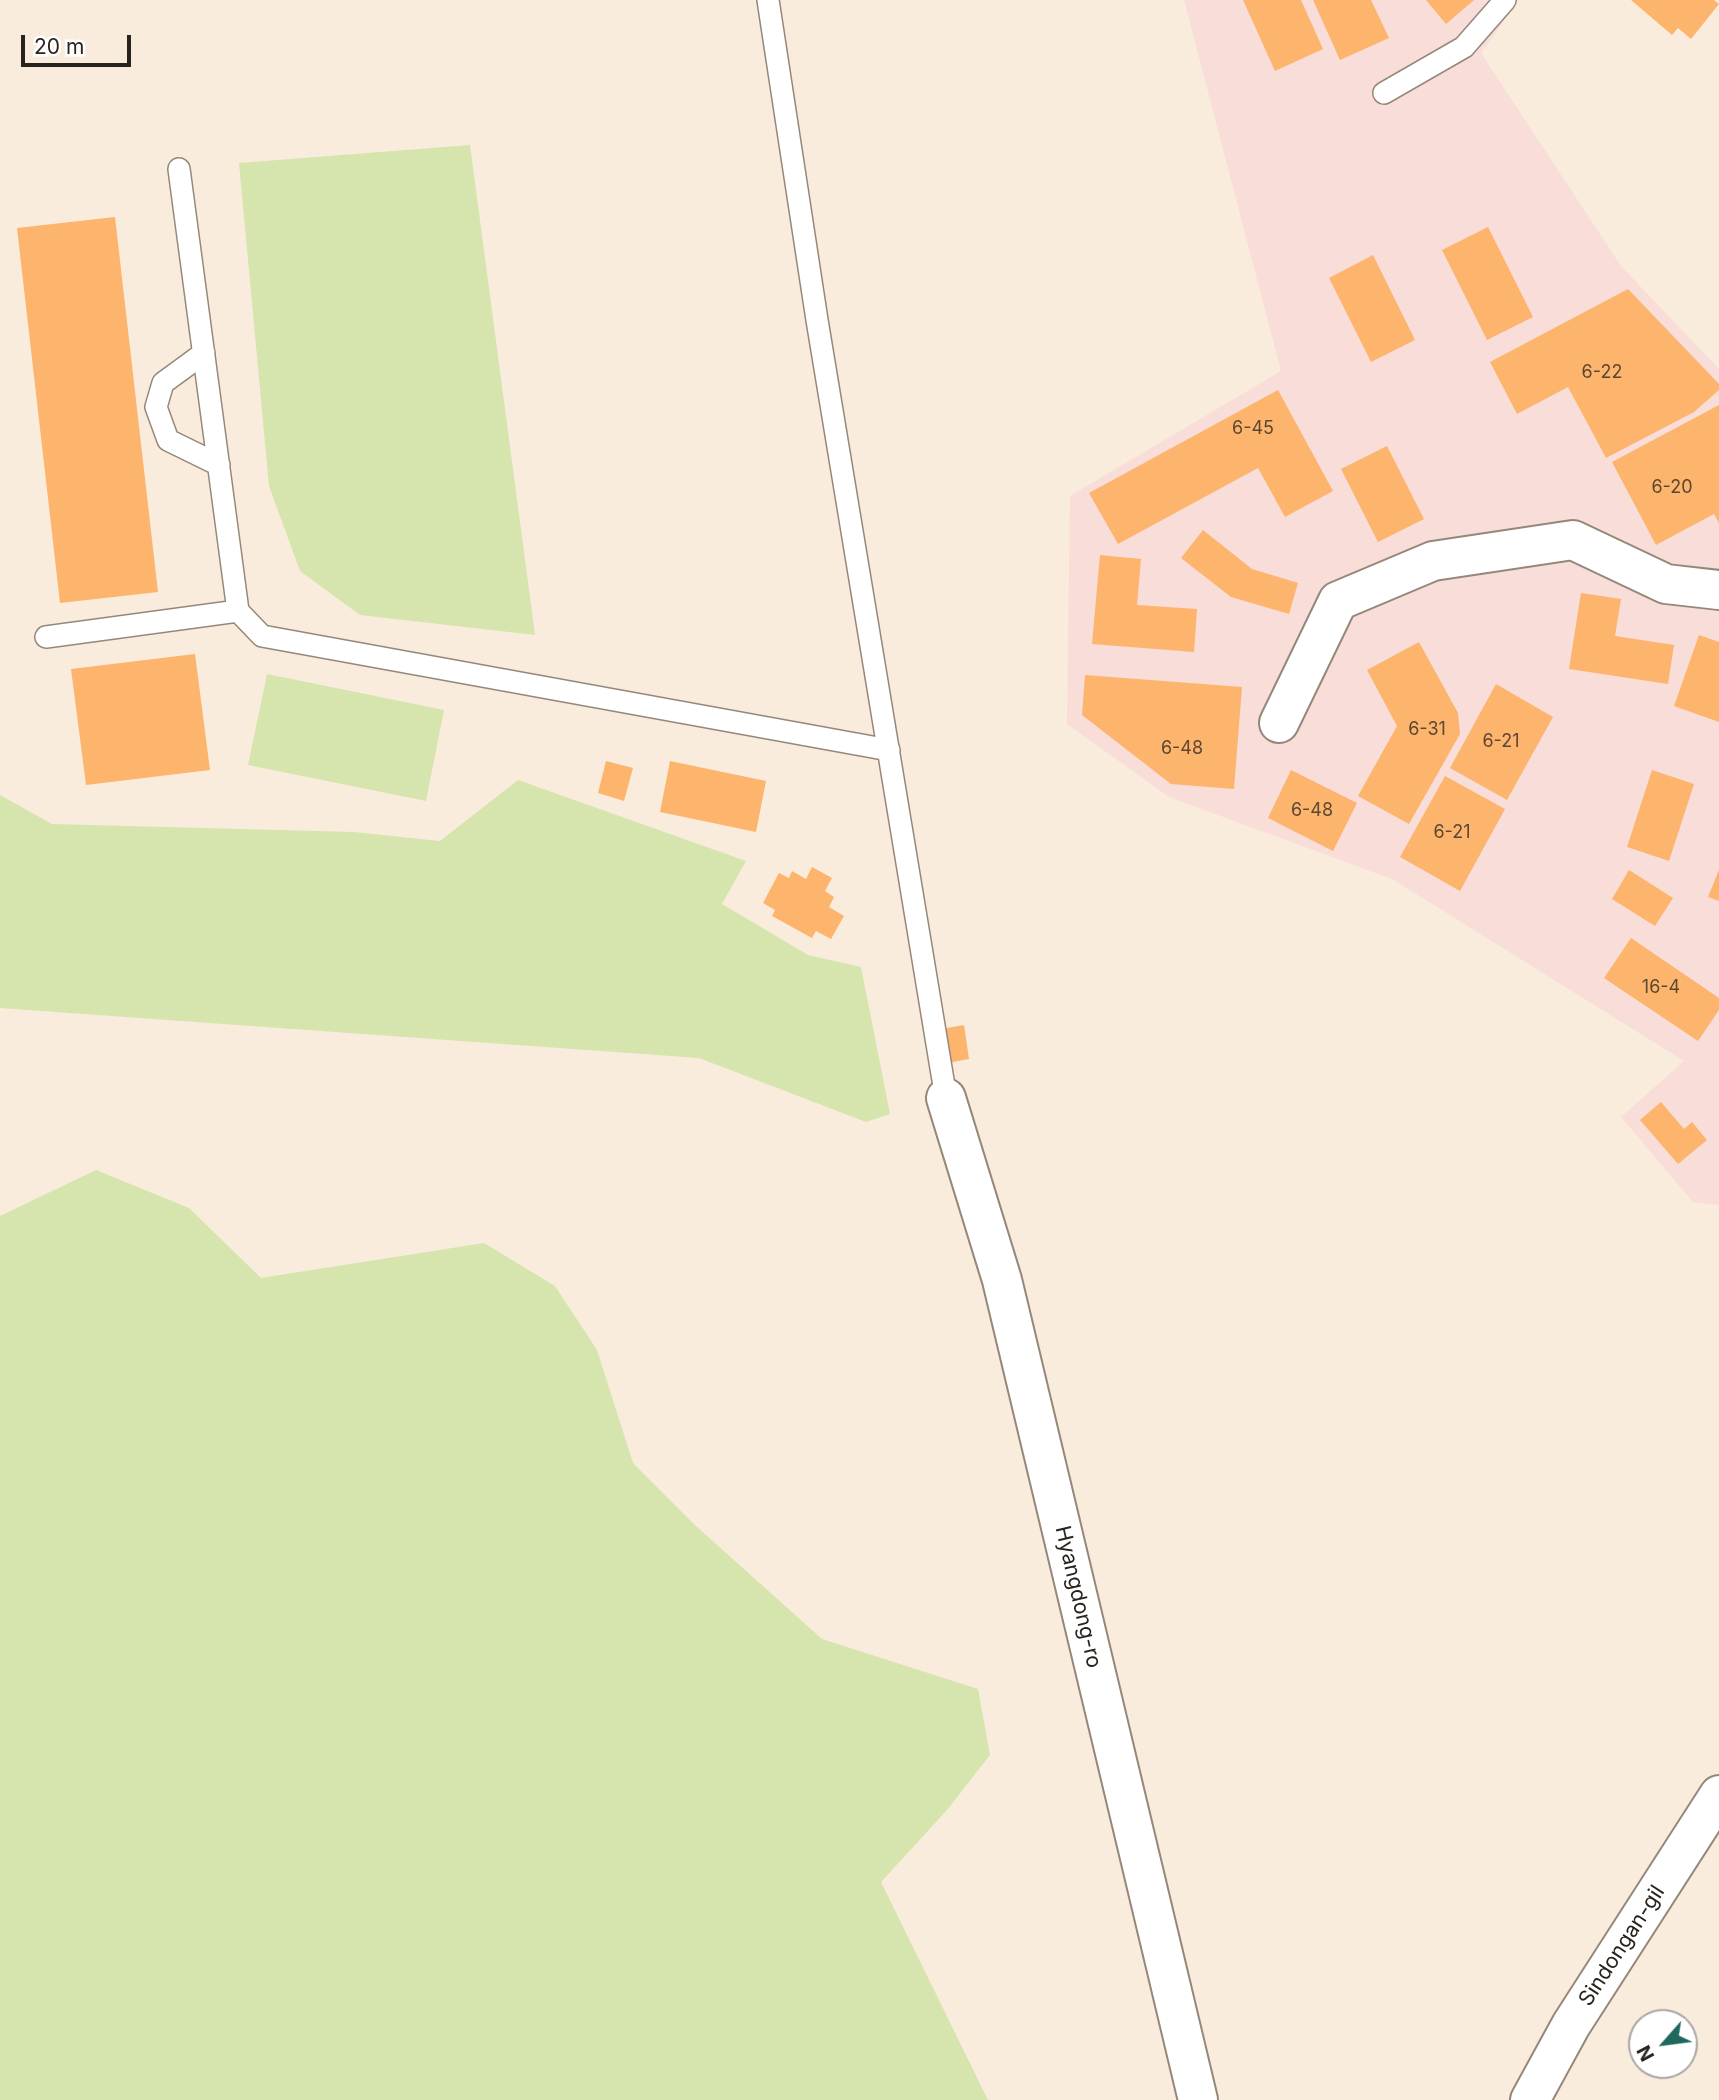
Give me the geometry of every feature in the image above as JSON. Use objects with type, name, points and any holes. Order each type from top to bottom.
[{"type":"street","points":[[1279,723],[1338,601],[1433,561],[1573,540],[1666,584],[1719,590]]},
{"type":"street","name":"Hyangdong-ro","points":[[946,1098],[1002,1280],[1198,2100]]},
{"type":"street","name":"Sindongan-gil","points":[[1530,2100],[1571,2025],[1719,1796]]},
{"type":"lane","points":[[768,0],[817,320],[946,1098]]},
{"type":"lane","points":[[1384,93],[1464,47],[1505,0]]},
{"type":"lane","points":[[179,169],[238,611],[262,636],[889,750]]},
{"type":"lane","points":[[204,352],[163,383],[156,407],[168,440],[219,465]]},
{"type":"lane","points":[[46,637],[238,611]]},
{"type":"shaded area","points":[[1184,0],[1519,0],[1481,53],[1621,266],[1719,369],[1719,571],[1677,568],[1572,528],[1436,572],[1571,552],[1719,601],[1719,1205],[1693,1202],[1621,1117],[1684,1061],[1392,879],[1169,797],[1067,724],[1070,496],[1281,371]]},
{"type":"green space","points":[[470,145],[535,635],[360,615],[300,571],[269,486],[239,163]]},
{"type":"green space","points":[[267,674],[444,710],[426,801],[248,765]]},
{"type":"green space","points":[[518,780],[746,861],[722,904],[808,955],[861,967],[890,1114],[866,1122],[699,1058],[0,1008],[0,795],[52,824],[354,832],[440,841]]},
{"type":"green space","points":[[96,1170],[189,1208],[261,1278],[484,1243],[555,1286],[597,1350],[633,1463],[696,1526],[822,1639],[978,1689],[990,1755],[947,1810],[881,1882],[988,2100],[0,2100],[0,1216]]},
{"type":"building","points":[[1243,0],[1301,0],[1323,49],[1275,71]]},
{"type":"building","points":[[1313,0],[1371,0],[1389,38],[1340,60]]},
{"type":"building","points":[[1426,0],[1474,0],[1446,24]]},
{"type":"building","points":[[1631,0],[1714,0],[1719,4],[1691,39],[1678,28],[1672,35]]},
{"type":"building","points":[[115,217],[158,592],[60,603],[17,228]]},
{"type":"building","points":[[1488,227],[1533,317],[1487,340],[1442,250]]},
{"type":"building","points":[[1373,255],[1415,340],[1371,362],[1329,278]]},
{"type":"building","points":[[1628,289],[1719,384],[1719,390],[1694,412],[1606,458],[1568,387],[1517,414],[1490,362]]},
{"type":"building","points":[[1278,390],[1333,491],[1285,517],[1258,468],[1118,544],[1089,493]]},
{"type":"building","points":[[1719,405],[1719,523],[1714,514],[1656,545],[1612,462]]},
{"type":"building","points":[[1387,446],[1424,519],[1378,542],[1341,469]]},
{"type":"building","points":[[1203,530],[1252,569],[1298,583],[1289,614],[1231,597],[1181,558]]},
{"type":"building","points":[[1100,555],[1141,559],[1137,605],[1197,609],[1194,652],[1092,644]]},
{"type":"building","points":[[1581,593],[1621,599],[1615,636],[1674,645],[1668,684],[1569,669]]},
{"type":"building","points":[[1699,635],[1719,642],[1719,722],[1674,706]]},
{"type":"building","points":[[1419,642],[1458,713],[1460,734],[1409,824],[1358,796],[1397,726],[1367,670]]},
{"type":"building","points":[[195,654],[210,770],[86,785],[71,669]]},
{"type":"building","points":[[1085,675],[1242,687],[1234,789],[1171,784],[1082,715]]},
{"type":"building","points":[[1496,684],[1553,717],[1507,800],[1450,768]]},
{"type":"building","points":[[606,761],[633,768],[624,801],[598,793]]},
{"type":"building","points":[[670,761],[766,781],[756,832],[660,812]]},
{"type":"building","points":[[1291,770],[1357,803],[1333,851],[1268,818]]},
{"type":"building","points":[[1652,770],[1694,784],[1669,861],[1627,847]]},
{"type":"building","points":[[1445,776],[1505,809],[1460,891],[1400,857]]},
{"type":"building","points":[[812,867],[832,878],[825,891],[834,897],[829,907],[844,916],[831,939],[816,931],[812,938],[772,916],[775,910],[763,903],[779,873],[789,878],[792,871],[806,879]]},
{"type":"building","points":[[1629,870],[1673,898],[1655,926],[1612,899]]},
{"type":"building","points":[[1719,870],[1719,901],[1708,897]]},
{"type":"building","points":[[1631,938],[1719,998],[1719,1010],[1698,1041],[1604,978]]},
{"type":"building","points":[[964,1025],[969,1059],[947,1063],[941,1029]]},
{"type":"building","points":[[1661,1102],[1684,1129],[1692,1122],[1707,1140],[1678,1164],[1640,1120]]}]
